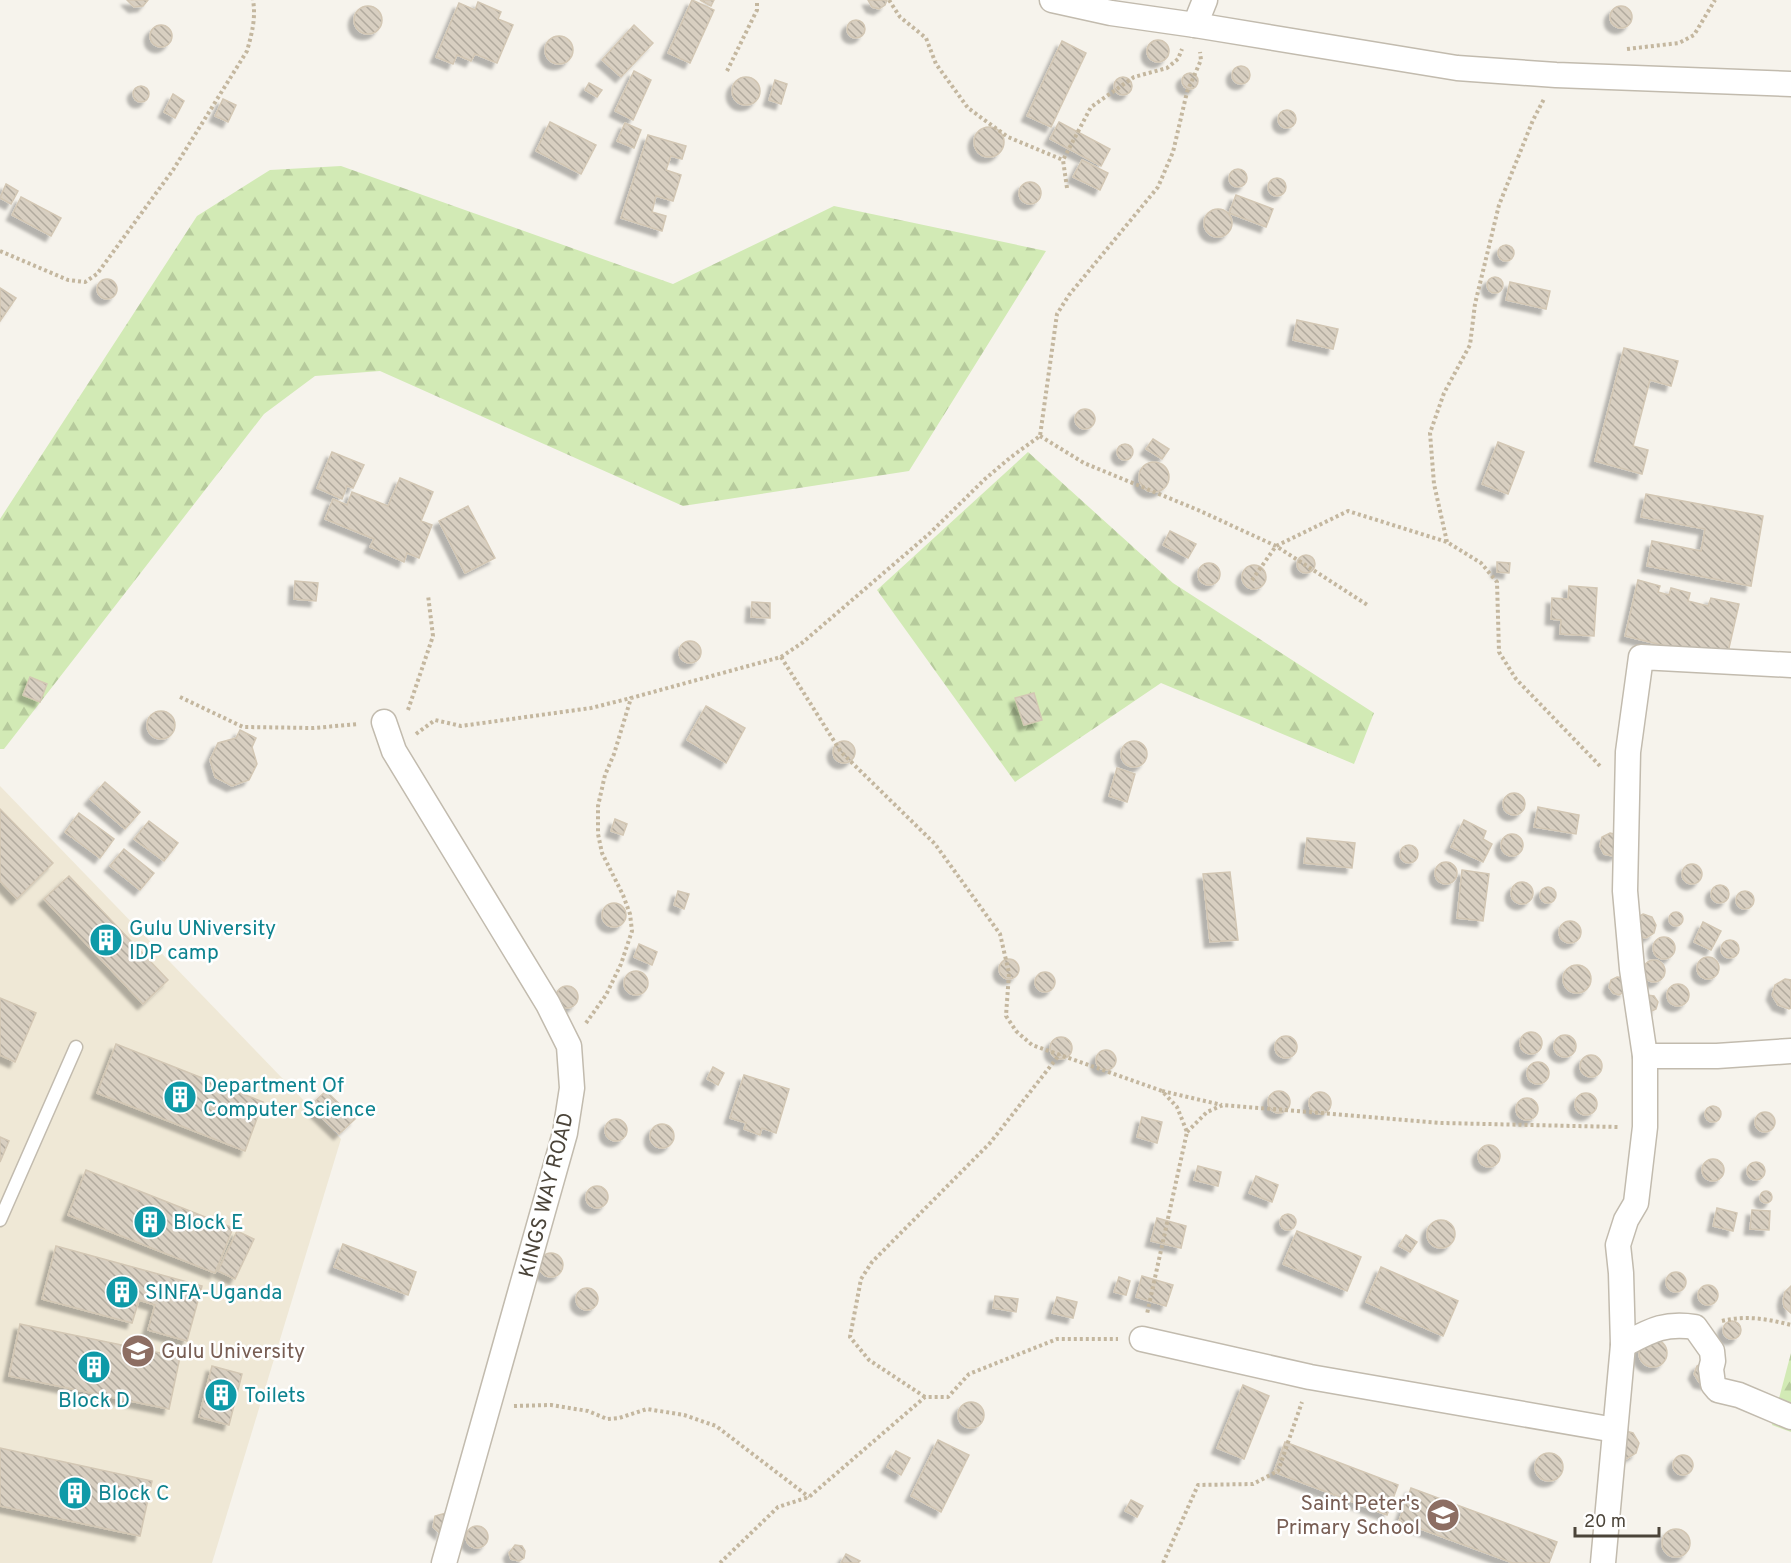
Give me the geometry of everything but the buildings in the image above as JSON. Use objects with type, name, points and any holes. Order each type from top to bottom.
[{"type":"street","points":[[1052,0],[1111,13],[1456,68],[1556,75],[1791,84]]},
{"type":"street","points":[[1195,25],[1205,0]]},
{"type":"street","points":[[1603,1563],[1623,1345],[1618,1245],[1626,1220],[1636,1203],[1645,1127],[1645,1056],[1632,969],[1625,891],[1628,752],[1641,657],[1791,665]]},
{"type":"street","name":"KINGS WAY ROAD","points":[[384,722],[394,751],[548,1004],[569,1046],[572,1088],[566,1133],[444,1563]]},
{"type":"street","points":[[1645,1056],[1717,1056],[1791,1051]]},
{"type":"street","points":[[1623,1345],[1671,1325],[1695,1327],[1712,1351],[1713,1384],[1718,1390],[1739,1395],[1791,1417]]},
{"type":"street","points":[[1142,1339],[1310,1377],[1615,1430]]},
{"type":"lane","points":[[0,1220],[76,1047]]},
{"type":"path","points":[[0,251],[68,280],[85,282],[97,274],[173,170],[247,51],[253,31],[253,0]]},
{"type":"path","points":[[728,71],[757,10],[757,0]]},
{"type":"path","points":[[889,0],[900,17],[926,38],[936,64],[968,108],[1008,137],[1063,160]]},
{"type":"path","points":[[1618,50],[1679,43],[1694,35],[1715,0]]},
{"type":"path","points":[[1067,188],[1063,160],[1091,107],[1134,77],[1167,69],[1178,59],[1195,25]]},
{"type":"path","points":[[394,751],[435,720],[461,726],[591,708],[781,657],[802,643],[928,534],[985,479],[1041,436],[1058,314],[1069,295],[1158,187],[1173,152],[1187,92],[1201,60],[1195,25]]},
{"type":"path","points":[[1447,542],[1434,484],[1430,433],[1444,393],[1470,345],[1475,304],[1499,205],[1533,120],[1556,75]]},
{"type":"path","points":[[1041,436],[1083,463],[1198,510],[1276,546],[1369,606]]},
{"type":"path","points":[[1252,580],[1276,546],[1348,511],[1447,542],[1481,562],[1497,582],[1499,652],[1516,679],[1628,796]]},
{"type":"path","points":[[394,751],[433,636],[428,596]]},
{"type":"path","points":[[781,657],[841,752],[935,844],[1000,934],[1009,973],[1006,1016],[1016,1031],[1032,1045],[1162,1091],[1223,1105],[1443,1123],[1645,1127]]},
{"type":"path","points":[[180,697],[243,727],[314,728],[384,722]]},
{"type":"path","points":[[569,1046],[606,995],[621,964],[632,931],[630,914],[602,853],[598,834],[598,806],[605,776],[631,698]]},
{"type":"path","points":[[1060,1054],[990,1143],[872,1262],[861,1279],[850,1337],[869,1360],[925,1396],[948,1397],[969,1374],[1057,1339],[1142,1339],[1187,1132],[1207,1112],[1223,1105]]},
{"type":"path","points":[[1162,1091],[1177,1107],[1187,1132]]},
{"type":"path","points":[[1695,1327],[1736,1318],[1766,1319],[1791,1325]]},
{"type":"path","points":[[1163,1563],[1198,1485],[1253,1484],[1278,1471],[1310,1377]]},
{"type":"path","points":[[720,1563],[778,1507],[809,1497],[925,1396]]},
{"type":"path","points":[[489,1406],[551,1405],[588,1411],[607,1419],[619,1418],[646,1408],[684,1415],[716,1426],[809,1497]]},
{"type":"shaded area","name":"Gulu University","points":[[0,786],[341,1139],[212,1563],[0,1563]]},
{"type":"green space","points":[[341,166],[673,284],[834,206],[1046,251],[909,471],[683,506],[380,371],[315,376],[264,414],[4,749],[0,749],[0,519],[197,216],[270,170]]},
{"type":"green space","points":[[1028,452],[1173,583],[1374,713],[1354,764],[1161,683],[1015,782],[877,590]]},
{"type":"green space","points":[[1791,1353],[1791,1432],[1772,1425]]},
{"type":"place","name":"Gulu UNiversity IDP camp","points":[[106,940]]},
{"type":"place","name":"Department Of Computer Science","points":[[180,1097]]},
{"type":"place","name":"Block E","points":[[150,1222]]},
{"type":"place","name":"SINFA-Uganda","points":[[122,1292]]},
{"type":"place","name":"Gulu University","points":[[138,1351]]},
{"type":"place","name":"Block D","points":[[94,1367]]},
{"type":"place","name":"Toilets","points":[[221,1395]]},
{"type":"place","name":"Block C","points":[[75,1493]]},
{"type":"place","name":"Saint Peter's Primary School","points":[[1443,1515]]}]
